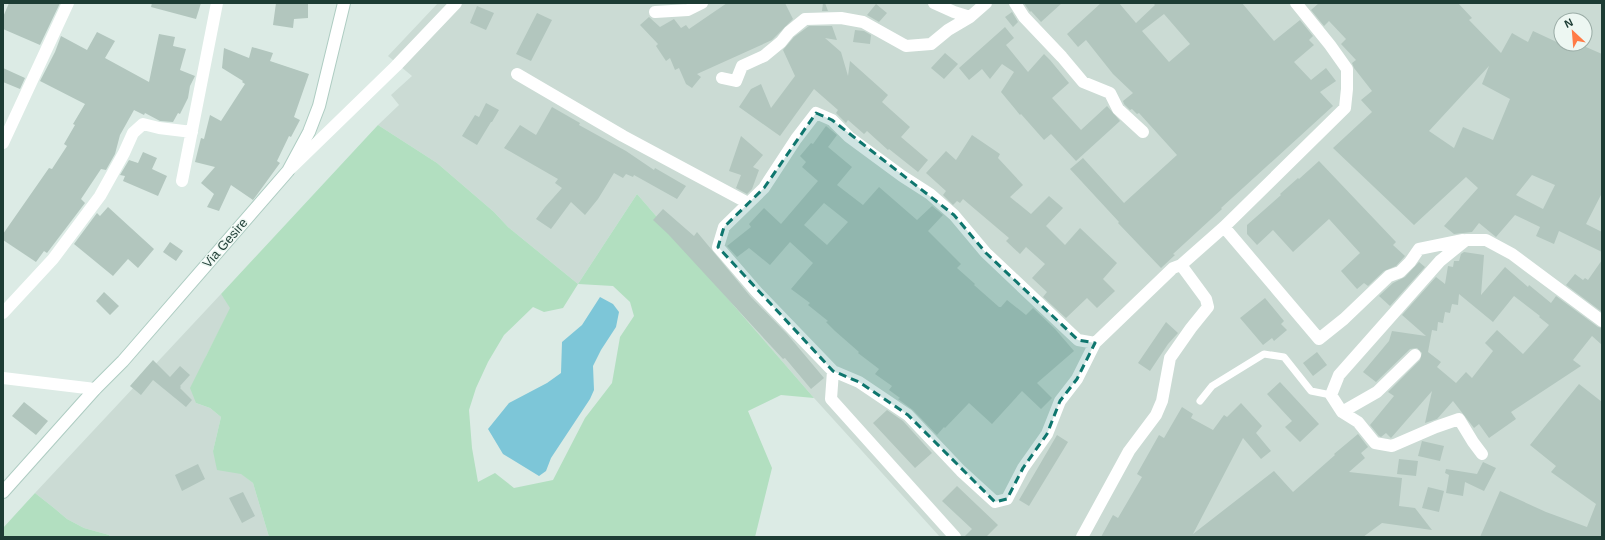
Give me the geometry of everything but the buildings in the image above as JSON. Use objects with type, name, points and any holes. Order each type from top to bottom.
[{"type":"street","points":[[3,143],[68,3]]},
{"type":"street","points":[[182,181],[217,3]]},
{"type":"street","points":[[288,171],[309,132],[319,106],[344,3]]},
{"type":"street","name":"Via Gesire","points":[[3,492],[95,389],[123,361],[288,171],[396,66],[456,3]]},
{"type":"street","points":[[655,12],[688,10],[702,3]]},
{"type":"street","points":[[934,3],[970,17]]},
{"type":"street","points":[[722,78],[736,81],[742,66],[764,56],[805,19],[841,18],[863,22],[906,46],[931,44],[948,30],[970,17],[986,3]]},
{"type":"street","points":[[1015,3],[1024,18],[1062,57],[1083,82],[1110,93],[1118,109],[1143,132]]},
{"type":"street","points":[[1095,343],[1078,340],[986,253],[954,215],[930,194],[902,176],[849,137],[832,120],[816,113],[796,138],[764,188],[724,227],[718,247],[756,291],[833,371],[859,382],[908,415],[961,471],[994,502],[1007,499],[1023,468],[1047,434],[1060,402],[1076,379],[1095,343],[1173,268],[1181,265],[1224,227],[1345,108],[1347,68],[1296,3]]},
{"type":"street","points":[[517,74],[623,136],[748,203]]},
{"type":"street","points":[[3,313],[53,259],[100,196],[124,153],[132,133],[143,124],[159,128],[192,132]]},
{"type":"street","points":[[1224,227],[1319,339],[1344,319],[1389,276],[1400,272],[1410,262],[1419,249],[1466,240],[1486,240],[1512,254],[1602,321]]},
{"type":"street","points":[[1466,240],[1440,261],[1339,375],[1331,395],[1342,412],[1358,422],[1375,443],[1392,446],[1459,419],[1472,442],[1482,454]]},
{"type":"street","points":[[1082,537],[1130,451],[1156,415],[1162,401],[1170,358],[1208,307],[1206,299],[1181,265]]},
{"type":"street","points":[[1342,412],[1377,392],[1415,355]]},
{"type":"street","points":[[833,371],[831,399],[954,537]]},
{"type":"street","points":[[3,378],[95,389]]},
{"type":"lane","points":[[1200,402],[1212,386],[1264,354],[1284,357],[1311,391],[1331,395]]},
{"type":"highlighted area","points":[[816,113],[832,120],[954,215],[986,253],[1078,340],[1095,343],[1077,379],[1060,401],[1047,434],[1023,468],[1007,499],[995,502],[908,415],[859,382],[833,371],[718,247],[724,227],[764,188]]},
{"type":"shaded area","points":[[438,3],[1602,3],[1602,537],[940,537],[814,398],[637,194],[578,284],[508,227],[494,212],[437,163],[378,125],[399,105],[391,95],[412,76],[388,56]]},
{"type":"shaded area","points":[[221,294],[231,308],[206,356],[196,403],[210,408],[221,417],[213,451],[253,483],[269,537],[111,537],[109,535],[84,528],[67,519],[35,493]]},
{"type":"green space","points":[[378,125],[437,163],[494,212],[508,227],[578,284],[637,194],[814,398],[781,395],[748,411],[772,468],[755,537],[269,537],[253,483],[241,474],[217,470],[213,451],[221,417],[210,408],[196,403],[190,388],[230,308],[221,294]],"holes":[[[578,284],[613,286],[630,302],[634,316],[620,337],[612,383],[585,418],[553,480],[514,488],[495,473],[478,482],[472,448],[469,410],[476,388],[488,362],[504,335],[533,307],[544,312],[563,308]]]},
{"type":"green space","points":[[35,493],[67,519],[84,528],[109,535],[111,537],[3,537],[3,528]]},
{"type":"water","points":[[600,297],[613,304],[619,312],[616,327],[601,350],[593,366],[594,390],[590,399],[551,458],[546,471],[539,476],[503,454],[488,429],[509,403],[547,383],[561,373],[562,342],[582,325]]}]
